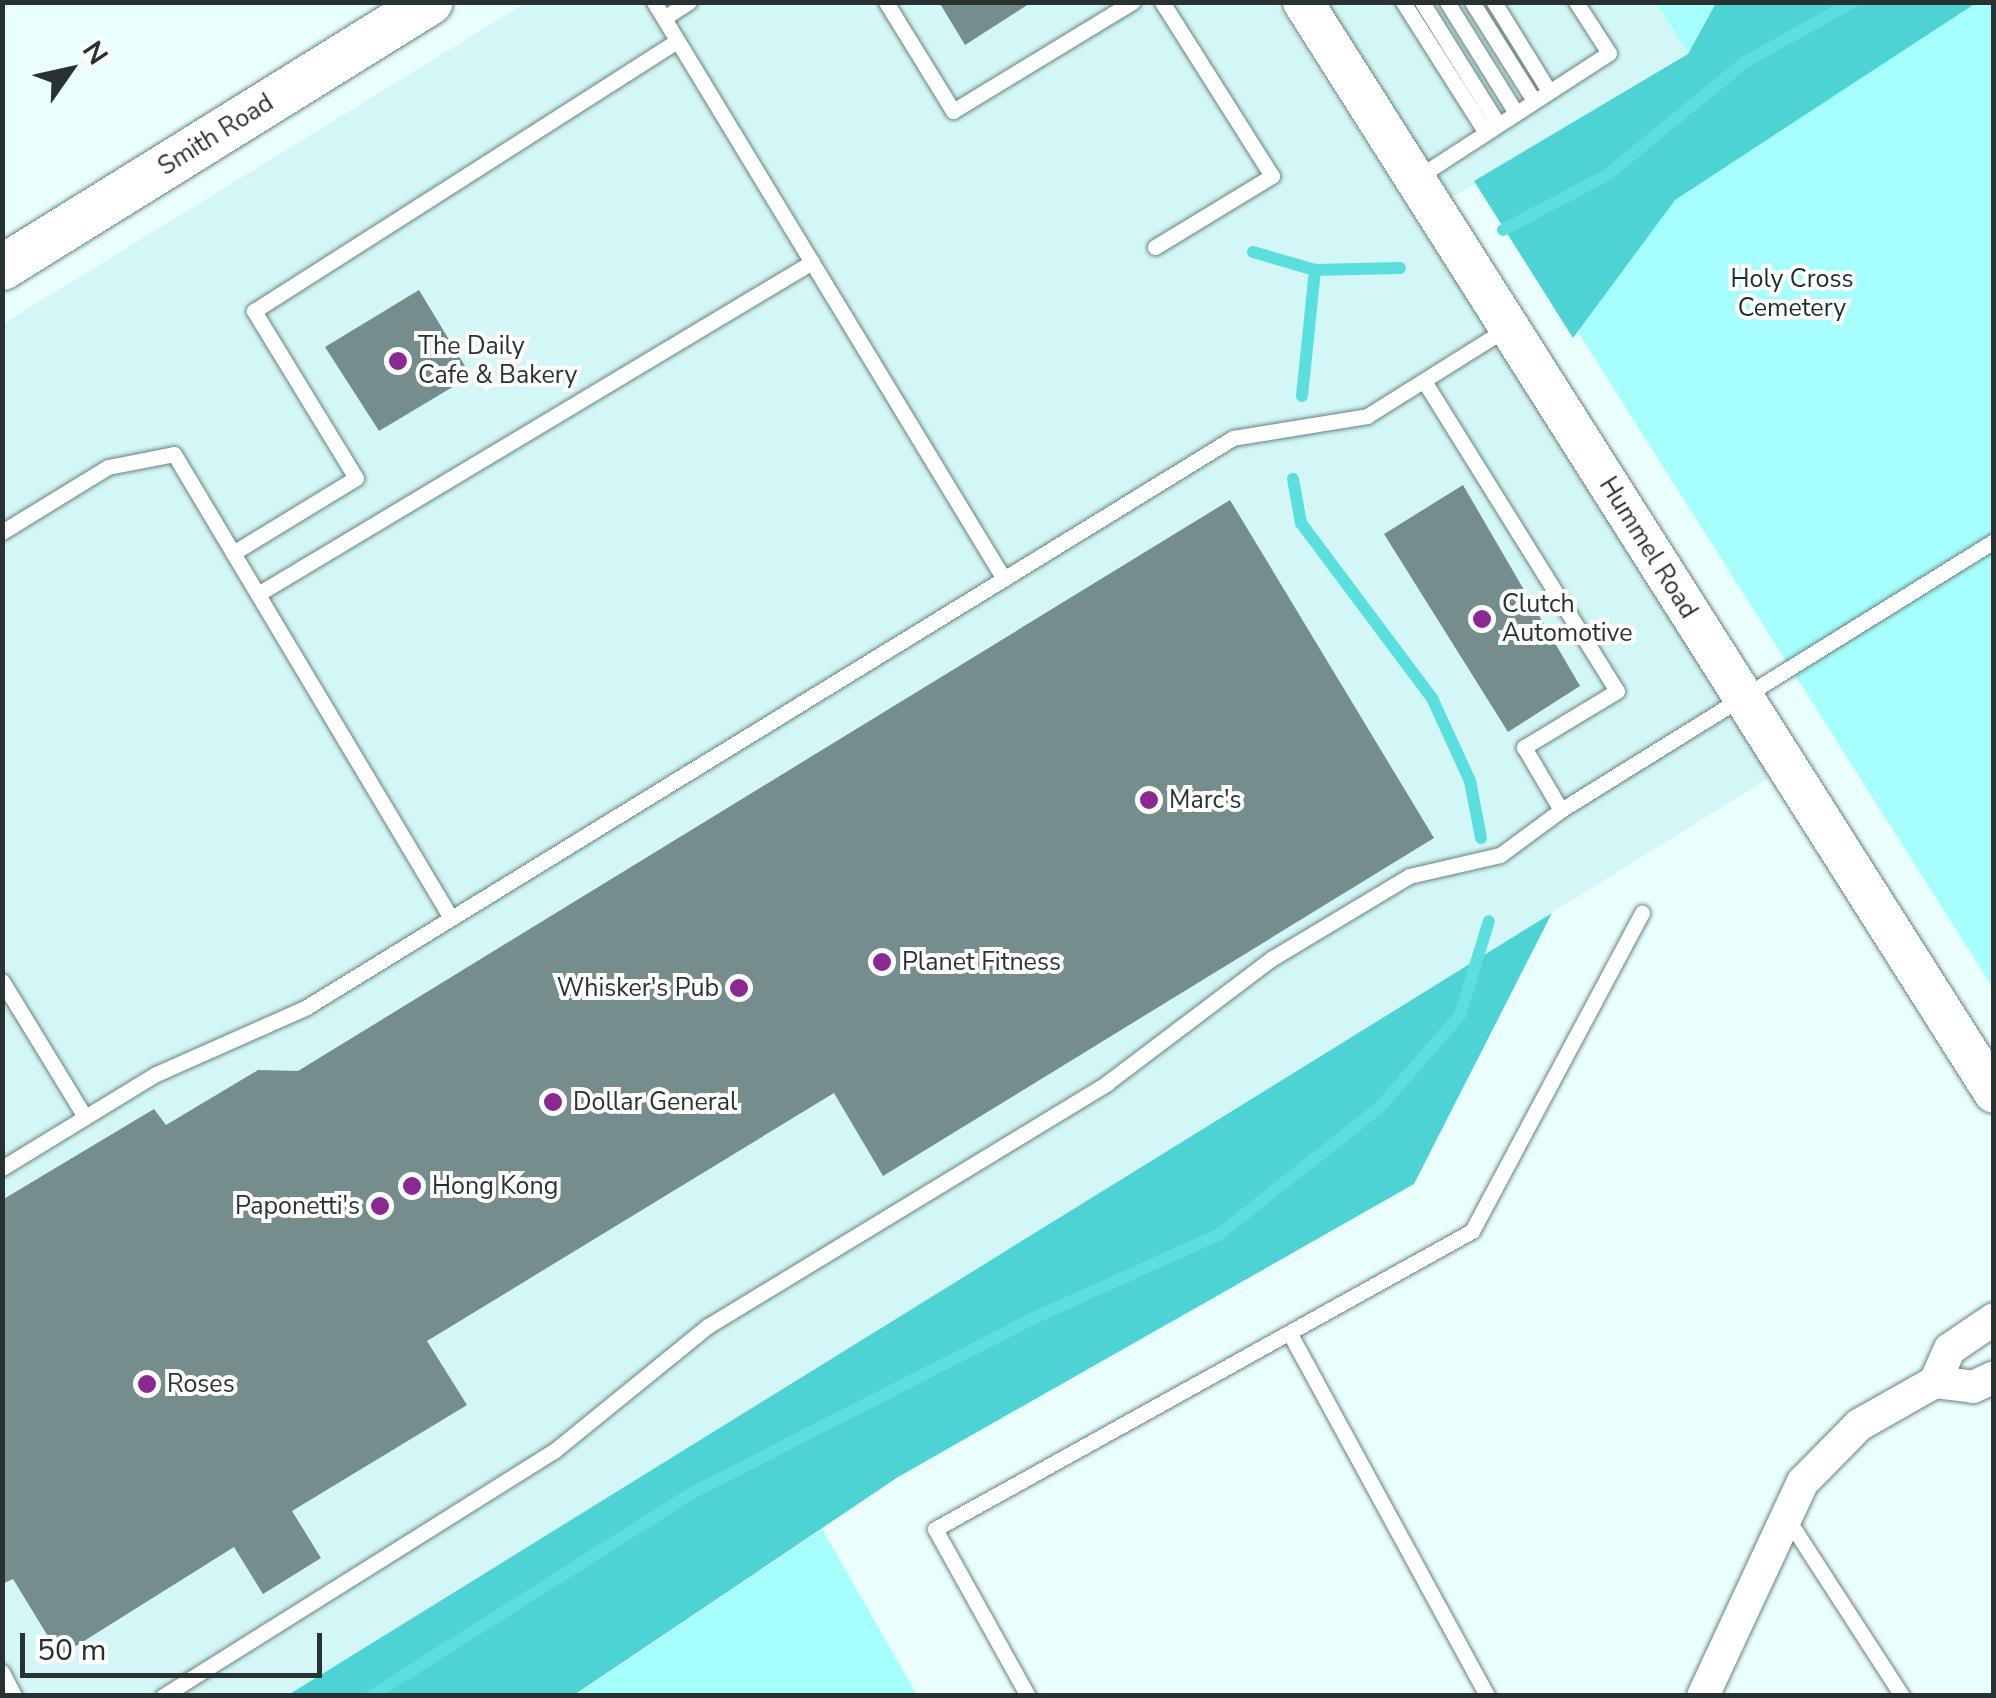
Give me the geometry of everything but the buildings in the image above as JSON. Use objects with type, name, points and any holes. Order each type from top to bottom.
[{"type":"main road","name":"Smith Road","points":[[2,267],[429,2]]},
{"type":"street","name":"Hummel Road","points":[[1303,2],[1994,1093]]},
{"type":"street","points":[[1703,1696],[1729,1656],[1782,1510],[1859,1426],[1935,1382],[1950,1349],[1994,1319]]},
{"type":"street","points":[[1935,1382],[1972,1387],[1994,1378]]},
{"type":"lane","points":[[654,2],[1004,579]]},
{"type":"lane","points":[[664,18],[690,2]]},
{"type":"lane","points":[[886,2],[952,111],[1132,2]]},
{"type":"lane","points":[[1155,247],[1272,176],[1162,2]]},
{"type":"lane","points":[[1404,2],[1492,128]]},
{"type":"lane","points":[[1422,2],[1492,128]]},
{"type":"lane","points":[[1447,2],[1516,114]]},
{"type":"lane","points":[[1472,2],[1534,101]]},
{"type":"lane","points":[[1494,2],[1549,91]]},
{"type":"lane","points":[[1415,179],[1609,53],[1576,2]]},
{"type":"lane","points":[[233,553],[356,478],[254,312],[678,42]]},
{"type":"lane","points":[[258,594],[812,262]]},
{"type":"lane","points":[[2,1168],[86,1117],[305,1008],[1233,438],[1352,422],[1509,327]]},
{"type":"lane","points":[[1424,381],[1617,690],[1524,748],[1561,810]]},
{"type":"lane","points":[[2,532],[108,467],[174,454],[452,918]]},
{"type":"lane","points":[[164,1696],[554,1451],[708,1326],[1107,1084],[1271,959],[1409,876],[1500,855],[1561,810],[1994,541]]},
{"type":"lane","points":[[1028,1696],[935,1529],[1472,1231],[1642,913]]},
{"type":"lane","points":[[2,981],[86,1117]]},
{"type":"lane","points":[[1290,1334],[1488,1696]]},
{"type":"lane","points":[[1782,1510],[1902,1696]]},
{"type":"lane","points":[[2,1672],[14,1696]]},
{"type":"shaded area","points":[[525,3],[1276,3],[1774,775],[288,1695],[3,1696],[3,324]]},
{"type":"shaded area","points":[[1320,3],[1656,3],[1688,54],[1445,202]]},
{"type":"shaded area","points":[[1716,3],[1976,3],[1675,200],[1573,338],[1474,181],[1688,54]]},
{"type":"shaded area","points":[[1552,913],[1414,1184],[898,1477],[574,1695],[288,1695]]},
{"type":"green space","points":[[1656,3],[1716,3],[1688,54]]},
{"type":"green space","name":"Holy Cross Cemetery","points":[[1880,3],[1993,3],[1993,988],[1512,228]]},
{"type":"green space","points":[[822,1529],[917,1695],[574,1696]]},
{"type":"waterway","points":[[1503,230],[1607,175],[1745,62],[1853,2]]},
{"type":"waterway","points":[[1253,252],[1315,270]]},
{"type":"waterway","points":[[1302,396],[1315,270],[1400,268]]},
{"type":"waterway","points":[[1293,479],[1301,523],[1432,698],[1470,781],[1481,838]]},
{"type":"waterway","points":[[371,1696],[692,1493],[1036,1317],[1218,1235],[1379,1108],[1460,1015],[1489,921]]},
{"type":"place","name":"The Daily Cafe & Bakery","points":[[398,361]]},
{"type":"place","name":"Clutch Automotive","points":[[1482,619]]},
{"type":"place","name":"Marc's","points":[[1149,800]]},
{"type":"place","name":"Planet Fitness","points":[[882,962]]},
{"type":"place","name":"Whisker's Pub","points":[[739,988]]},
{"type":"place","name":"Dollar General","points":[[553,1102]]},
{"type":"place","name":"Hong Kong","points":[[412,1186]]},
{"type":"place","name":"Paponetti's","points":[[380,1206]]},
{"type":"place","name":"Roses","points":[[147,1384]]}]
